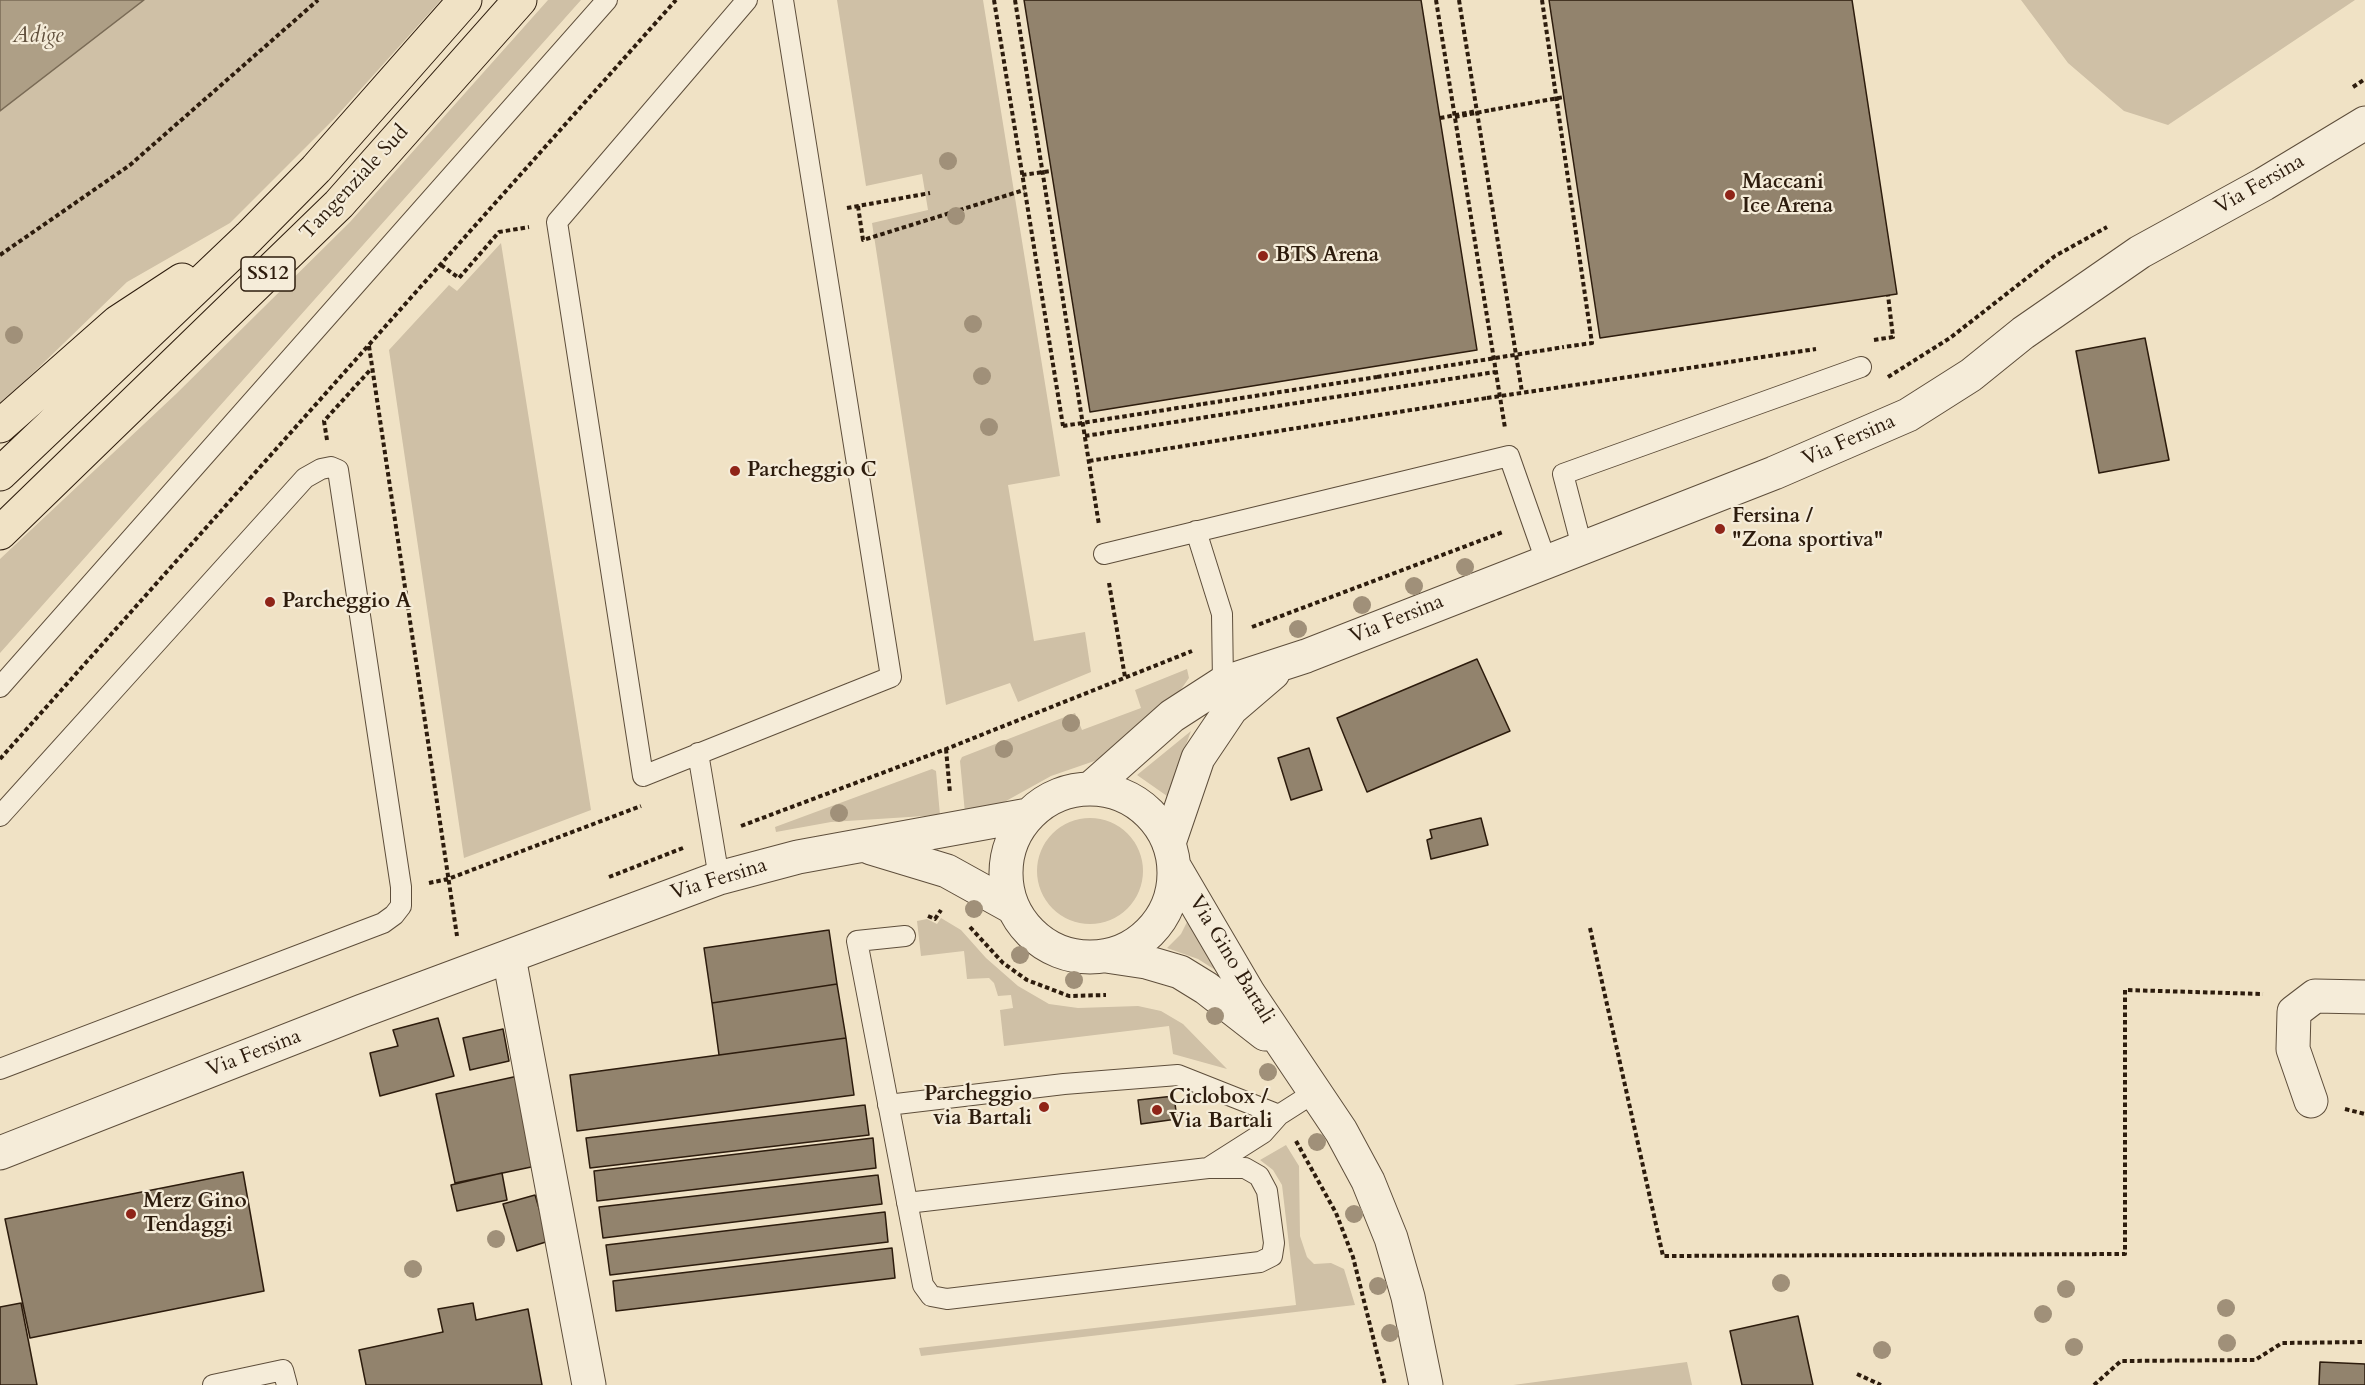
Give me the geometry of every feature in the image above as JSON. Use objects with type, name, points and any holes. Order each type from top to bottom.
[{"type":"highway","name":"Tangenziale Sud","points":[[0,474],[249,237],[316,169],[465,0]]},
{"type":"highway","name":"Tangenziale Sud","points":[[0,533],[339,204],[520,0]]},
{"type":"highway","points":[[0,426],[118,322],[249,237]]},
{"type":"street","name":"Via Fersina","points":[[1091,788],[1172,716],[1223,682],[1284,664],[1842,446],[1908,415],[1971,375],[2023,333],[2140,252],[2264,184],[2365,123]]},
{"type":"street","name":"Via Fersina","points":[[1172,854],[1198,758],[1231,709],[1284,664]]},
{"type":"street","points":[[1091,788],[1115,792],[1138,803],[1156,820],[1172,854],[1172,891],[1164,914],[1149,933],[1129,948],[1106,956],[1083,957],[1061,952],[1041,942],[1024,926],[1012,907],[1006,883],[1007,859],[1014,835],[1028,815],[1046,800],[1067,791],[1091,788]]},
{"type":"street","name":"Via Fersina","points":[[0,1153],[351,1016],[719,878],[798,857],[1028,815]]},
{"type":"street","name":"Via Fersina","points":[[867,846],[947,871],[1012,907]]},
{"type":"street","name":"Via Gino Bartali","points":[[1172,854],[1249,994],[1341,1131],[1368,1181],[1391,1238],[1408,1297],[1426,1385]]},
{"type":"street","name":"Via Gino Bartali","points":[[1106,956],[1146,962],[1180,972],[1206,988],[1287,1053]]},
{"type":"street","points":[[509,957],[589,1385]]},
{"type":"street","points":[[2311,1101],[2294,1049],[2294,1012],[2315,996],[2365,997]]},
{"type":"lane","points":[[0,687],[607,0]]},
{"type":"lane","points":[[747,0],[556,222],[643,776],[891,678],[783,0]]},
{"type":"lane","points":[[1582,547],[1563,474],[1861,367]]},
{"type":"lane","points":[[1104,554],[1509,456],[1546,561]]},
{"type":"lane","points":[[0,816],[305,478],[321,469],[331,467],[338,470],[401,887],[401,906],[383,923],[0,1069]]},
{"type":"lane","points":[[1196,531],[1222,614],[1223,682]]},
{"type":"lane","points":[[698,753],[719,878]]},
{"type":"lane","points":[[905,936],[857,941],[888,1105],[907,1203],[923,1285],[931,1296],[947,1299],[1260,1262],[1272,1256],[1274,1243],[1267,1191],[1259,1176],[1245,1168],[1208,1168],[907,1203]]},
{"type":"lane","points":[[888,1105],[1064,1084],[1178,1076],[1279,1115]]},
{"type":"lane","points":[[1208,1168],[1263,1132],[1279,1115],[1315,1092]]},
{"type":"lane","points":[[213,1385],[284,1370],[286,1385]]},
{"type":"path","points":[[0,255],[130,165],[318,0]]},
{"type":"path","points":[[0,759],[676,0]]},
{"type":"path","points":[[994,0],[1062,426],[1592,343],[1542,0]]},
{"type":"path","points":[[1015,0],[1125,677]]},
{"type":"path","points":[[1436,0],[1509,456]]},
{"type":"path","points":[[1460,0],[1522,392]]},
{"type":"path","points":[[1455,117],[1564,97]]},
{"type":"path","points":[[1440,118],[1477,111]]},
{"type":"path","points":[[1022,175],[1051,171]]},
{"type":"path","points":[[858,206],[863,240],[1024,189]]},
{"type":"path","points":[[869,203],[930,193]]},
{"type":"path","points":[[441,265],[459,278],[499,232]]},
{"type":"path","points":[[1870,341],[1893,337],[1888,295]]},
{"type":"path","points":[[368,346],[457,936]]},
{"type":"path","points":[[1089,461],[1522,392],[1823,348]]},
{"type":"path","points":[[324,421],[372,368]]},
{"type":"path","points":[[1085,436],[1495,372]]},
{"type":"path","points":[[946,749],[951,804]]},
{"type":"path","points":[[448,879],[647,804]]},
{"type":"path","points":[[1590,928],[1663,1256],[2125,1254],[2125,990],[2315,996]]},
{"type":"path","points":[[2094,1385],[2121,1361],[2255,1360],[2282,1343],[2365,1342]]},
{"type":"path","points":[[1857,1374],[1881,1385]]},
{"type":"shaded area","points":[[144,0],[441,0],[334,119],[230,223],[127,282],[0,405],[0,111]]},
{"type":"shaded area","points":[[548,0],[581,0],[0,653],[0,559],[176,394],[350,222]]},
{"type":"shaded area","points":[[837,0],[983,0],[1060,476],[1008,485],[1034,641],[1085,632],[1091,672],[1018,702],[1010,683],[946,705],[872,223],[928,210],[922,174],[866,186]]},
{"type":"shaded area","points":[[2021,0],[2355,0],[2168,125],[2124,111],[2068,63]]},
{"type":"shaded area","points":[[501,243],[591,810],[464,858],[389,350],[449,285],[457,291]]},
{"type":"shaded area","points":[[1187,669],[1189,678],[1172,702],[1106,757],[1051,776],[997,806],[965,813],[960,761],[962,757],[1075,713],[1082,730],[1141,708],[1135,690]]},
{"type":"shaded area","points":[[1191,731],[1167,796],[1137,775]]},
{"type":"shaded area","points":[[932,769],[936,771],[940,815],[831,822],[776,832],[775,827]]},
{"type":"shaded area","points":[[1090,818],[1110,822],[1127,834],[1139,851],[1143,871],[1139,891],[1127,908],[1110,920],[1090,924],[1070,920],[1053,908],[1041,891],[1037,871],[1041,851],[1053,834],[1070,822]]},
{"type":"shaded area","points":[[941,918],[961,930],[986,958],[1018,986],[1049,1004],[1078,1008],[1138,1006],[1161,1011],[1183,1024],[1227,1069],[1173,1054],[1169,1026],[1004,1046],[1000,1010],[1013,1008],[1011,995],[998,996],[994,983],[989,978],[967,979],[964,951],[921,956],[917,921],[927,919],[937,924]]},
{"type":"shaded area","points":[[1189,918],[1220,973],[1198,959],[1167,948],[1181,934]]},
{"type":"shaded area","points":[[1286,1145],[1299,1166],[1300,1236],[1307,1257],[1314,1264],[1331,1263],[1344,1269],[1355,1305],[921,1356],[919,1348],[1296,1305],[1282,1185],[1273,1170],[1260,1160]]},
{"type":"shaded area","points":[[1687,1362],[1692,1385],[1513,1385]]},
{"type":"water","name":"Adige","points":[[0,0],[144,0],[0,111]]},
{"type":"building","name":"BTS Arena","points":[[1024,0],[1421,0],[1477,350],[1090,412]]},
{"type":"building","name":"Maccani Ice Arena","points":[[1549,0],[1852,0],[1897,294],[1600,338]]},
{"type":"building","points":[[2145,338],[2169,460],[2099,473],[2076,351]]},
{"type":"building","points":[[1477,659],[1510,731],[1367,792],[1337,718]]},
{"type":"building","points":[[1309,748],[1322,790],[1291,800],[1278,758]]},
{"type":"building","points":[[1481,818],[1488,845],[1431,859],[1427,840],[1432,838],[1430,830]]},
{"type":"building","points":[[829,930],[837,984],[712,1003],[704,948]]},
{"type":"building","points":[[837,984],[846,1038],[719,1055],[712,1003]]},
{"type":"building","points":[[438,1018],[454,1076],[380,1096],[370,1053],[398,1046],[393,1030]]},
{"type":"building","points":[[503,1029],[509,1061],[470,1070],[463,1038]]},
{"type":"building","points":[[846,1038],[854,1095],[577,1131],[570,1075]]},
{"type":"building","points":[[518,1076],[536,1166],[455,1183],[436,1094]]},
{"type":"building","name":"Ciclobox / Via Bartali","points":[[1174,1096],[1177,1119],[1141,1124],[1138,1100]]},
{"type":"building","points":[[865,1105],[869,1135],[590,1168],[586,1138]]},
{"type":"building","points":[[873,1138],[876,1168],[597,1201],[594,1171]]},
{"type":"building","points":[[243,1172],[264,1291],[30,1338],[5,1219]]},
{"type":"building","points":[[502,1173],[507,1200],[457,1211],[451,1185]]},
{"type":"building","points":[[878,1175],[882,1204],[603,1238],[599,1207]]},
{"type":"building","points":[[535,1195],[549,1241],[517,1251],[503,1204]]},
{"type":"building","points":[[885,1212],[888,1242],[610,1275],[606,1245]]},
{"type":"building","points":[[892,1248],[895,1278],[616,1311],[613,1281]]},
{"type":"building","points":[[21,1303],[37,1385],[0,1385],[0,1307]]},
{"type":"building","points":[[473,1303],[476,1320],[528,1309],[542,1385],[366,1385],[359,1350],[443,1332],[438,1309]]},
{"type":"building","points":[[1798,1316],[1813,1385],[1742,1385],[1730,1331]]},
{"type":"building","points":[[2320,1362],[2365,1364],[2365,1385],[2319,1385]]},
{"type":"place","name":"Maccani Ice Arena","points":[[1730,195]]},
{"type":"place","name":"BTS Arena","points":[[1263,256]]},
{"type":"place","name":"Parcheggio C","points":[[735,471]]},
{"type":"place","name":"Fersina / \"Zona sportiva\"","points":[[1720,529]]},
{"type":"place","name":"Parcheggio A","points":[[270,602]]},
{"type":"place","name":"Parcheggio via Bartali","points":[[1044,1107]]},
{"type":"place","name":"Ciclobox / Via Bartali","points":[[1157,1110]]},
{"type":"place","name":"Merz Gino Tendaggi","points":[[131,1214]]}]
